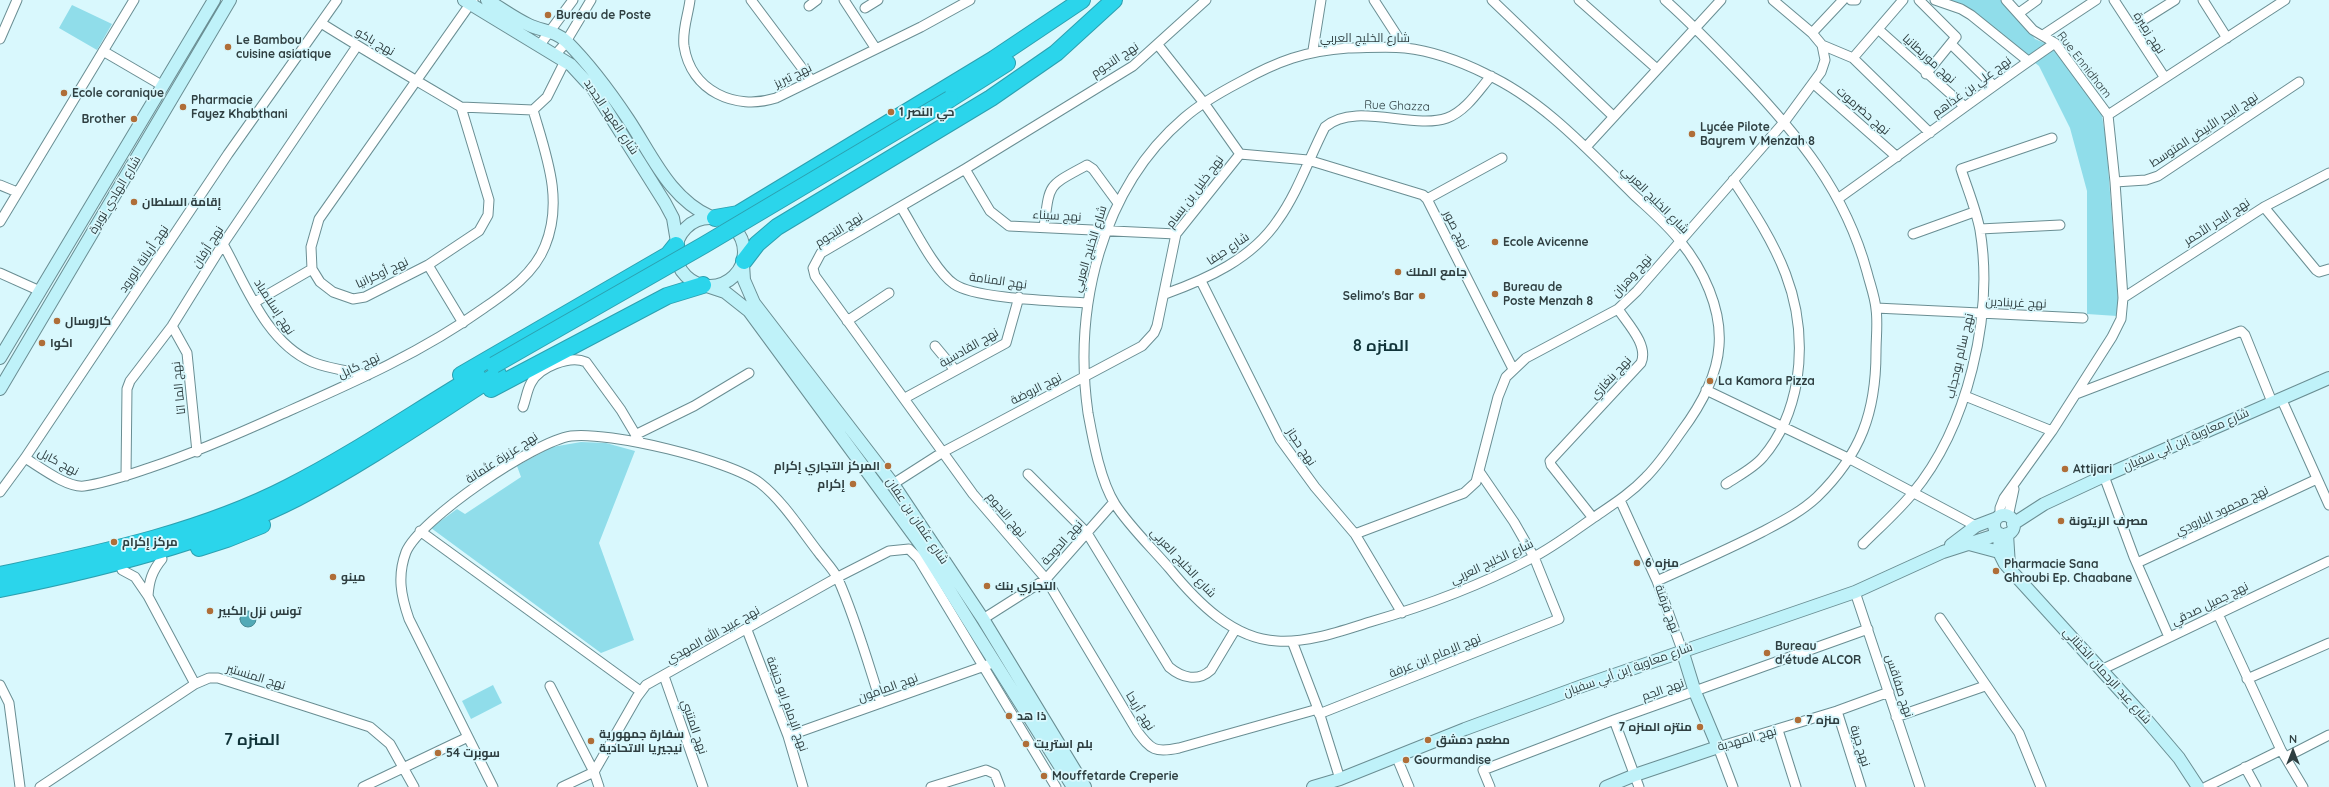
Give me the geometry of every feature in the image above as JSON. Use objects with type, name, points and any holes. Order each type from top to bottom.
[{"type":"highway","points":[[713,217],[738,214],[994,59],[1082,0]]},
{"type":"highway","points":[[952,104],[1015,58],[1089,0]]},
{"type":"highway","points":[[363,452],[496,370],[701,260],[952,104],[1048,47],[1113,0]]},
{"type":"highway","points":[[743,262],[757,244],[777,227],[991,98],[1056,53],[1113,0]]},
{"type":"highway","points":[[2,584],[122,570],[227,539],[269,522],[347,470],[363,452],[415,404],[493,356],[668,255],[677,244]]},
{"type":"highway","points":[[2,584],[85,556],[184,529],[289,487],[363,452],[431,426],[502,382],[650,305],[681,290],[705,285]]},
{"type":"highway","points":[[2,584],[186,542],[296,498],[347,470]]},
{"type":"main road","name":"شارع الهادي نويرة","points":[[0,358],[214,0]]},
{"type":"main road","name":"شارع الهادي نويرة","points":[[0,389],[230,0]]},
{"type":"main road","name":"شارع العهد الجديد","points":[[487,0],[530,25],[549,31],[566,41],[592,70],[627,118],[674,191],[690,206],[713,217]]},
{"type":"main road","name":"شارع العهد الجديد","points":[[469,1],[560,58],[588,82],[619,128],[673,218],[677,244]]},
{"type":"main road","points":[[713,217],[726,221],[739,233],[745,249],[743,262],[737,273],[729,281],[718,285],[705,285],[693,282],[685,275],[678,261],[677,244],[682,232],[690,224],[700,219],[713,217]]},
{"type":"main road","name":"شارع عثمان بن عفان","points":[[743,262],[744,280],[754,303],[893,484],[983,619],[1085,787]]},
{"type":"main road","name":"شارع عثمان بن عفان","points":[[705,285],[725,292],[748,311],[882,489],[917,548],[990,664],[1073,787]]},
{"type":"main road","name":"شارع معاوية إبن أبي سفيان","points":[[1318,786],[1397,758],[1465,729],[1682,650],[1855,592],[1965,543],[2004,524],[2032,506],[2044,504],[2104,476],[2329,378]]},
{"type":"main road","points":[[1965,543],[1983,546],[1999,552],[2004,524]]},
{"type":"main road","points":[[2004,524],[2010,569]]},
{"type":"main road","name":"شارع معاوية إبن أبي سفيان","points":[[1943,552],[1976,526],[2004,524]]},
{"type":"main road","name":"شارع عبد الرحمان الخبثاني","points":[[1999,552],[2010,569],[2179,758],[2198,786]]},
{"type":"main road","name":"نهج قرقنة","points":[[1682,650],[1695,692],[1718,747]]},
{"type":"main road","name":"نهج المهدية","points":[[1606,787],[1635,775],[1718,747]]},
{"type":"street","points":[[0,39],[17,0]]},
{"type":"street","points":[[0,222],[134,0]]},
{"type":"street","name":"نهج أريانة الورود","points":[[0,492],[25,458],[228,154],[337,0]]},
{"type":"street","points":[[539,46],[573,0]]},
{"type":"street","points":[[418,80],[461,107],[533,110],[547,97],[566,41],[591,0]]},
{"type":"street","name":"نهج تبريز","points":[[690,0],[684,33],[688,62],[697,77],[712,91],[727,99],[743,103],[761,102],[812,80],[876,48],[956,3],[970,0]]},
{"type":"street","points":[[751,0],[812,80]]},
{"type":"street","points":[[809,6],[817,0]]},
{"type":"street","points":[[844,0],[876,48]]},
{"type":"street","points":[[865,8],[878,0]]},
{"type":"street","name":"نهج النجوم","points":[[1046,579],[973,494],[905,398],[815,276],[813,268],[815,261],[821,253],[965,169],[1133,66],[1206,0]]},
{"type":"street","points":[[1313,50],[1321,0]]},
{"type":"street","points":[[1374,0],[1405,48]]},
{"type":"street","points":[[1492,0],[1614,116]]},
{"type":"street","points":[[1580,0],[1657,69]]},
{"type":"street","points":[[1657,580],[1722,552],[1789,517],[1816,498],[1850,459],[1864,428],[1873,400],[1876,308],[1864,261],[1838,198],[1815,161],[1785,121],[1695,27],[1665,0]]},
{"type":"street","points":[[1586,147],[1721,0]]},
{"type":"street","points":[[1812,33],[1844,0]]},
{"type":"street","points":[[1851,0],[1856,0]]},
{"type":"street","points":[[1853,58],[1903,0]]},
{"type":"street","points":[[1919,0],[1956,37],[1952,45],[1926,74]]},
{"type":"street","name":"نهج علي بن غذاهم","points":[[1838,198],[1897,157],[1964,106],[2028,61],[1971,15],[1961,9],[1935,0]]},
{"type":"street","name":"Rue Ennidham","points":[[2006,0],[2033,30],[2055,43],[2108,115]]},
{"type":"street","points":[[2019,13],[2037,0]]},
{"type":"street","points":[[2043,35],[2096,0]]},
{"type":"street","name":"نهج زمبرة","points":[[2114,0],[2164,78]]},
{"type":"street","points":[[2132,27],[2175,0]]},
{"type":"street","points":[[2203,0],[2227,38]]},
{"type":"street","points":[[2004,524],[2016,484],[2118,328],[2123,298],[2116,182],[2108,115],[2285,0]]},
{"type":"street","points":[[255,302],[312,268],[311,247],[319,219],[418,80],[469,1]]},
{"type":"street","points":[[1778,2],[1812,33],[1822,45],[1853,58],[1930,133]]},
{"type":"street","name":"نهج باكو","points":[[321,23],[357,46],[418,80]]},
{"type":"street","name":"نهج موريطانيا","points":[[1878,29],[1926,74],[1964,106]]},
{"type":"street","points":[[2028,61],[2055,43]]},
{"type":"street","name":"نهج خليل بن بسام","points":[[1158,45],[1204,103],[1240,154],[1308,160],[1423,195],[1426,199]]},
{"type":"street","name":"نهج وهران","points":[[1355,534],[1464,492],[1476,482],[1498,397],[1506,377],[1526,358],[1618,309],[1637,291],[1785,121],[1821,72],[1825,60],[1822,45]]},
{"type":"street","points":[[1952,45],[1993,85]]},
{"type":"street","name":"نهج أرفان","points":[[126,476],[127,389],[134,373],[172,326],[224,244],[357,46]]},
{"type":"street","name":"شارع الخليج العربي","points":[[1405,48],[1440,56],[1491,76],[1550,116],[1586,147],[1680,240],[1707,286],[1717,314],[1720,341],[1717,362],[1706,390],[1691,419],[1648,475],[1620,500],[1534,557],[1476,584],[1402,613],[1348,628],[1292,641],[1261,639],[1235,630],[1211,611],[1176,576],[1114,502],[1093,439],[1083,378],[1086,303],[1106,232],[1118,203],[1161,140],[1177,124],[1204,103],[1251,75],[1280,62],[1313,50],[1405,48]]},
{"type":"street","points":[[103,51],[163,86]]},
{"type":"street","name":"Rue Ghazza","points":[[1308,160],[1326,127],[1340,117],[1350,116],[1418,120],[1447,118],[1464,107],[1491,76]]},
{"type":"street","name":"نهج البحر الأبيض المتوسط","points":[[2116,182],[2146,180],[2158,176],[2299,82]]},
{"type":"street","name":"نهج حضرموت","points":[[1813,83],[1897,157]]},
{"type":"street","name":"نهج أوكرانيا","points":[[312,268],[320,282],[340,296],[353,299],[365,298],[428,265],[479,231],[484,223],[490,206],[461,107]]},
{"type":"street","name":"نهج كابل","points":[[25,458],[71,485],[85,486],[126,476],[197,452],[368,375],[414,353],[463,323],[506,293],[523,278],[536,262],[545,246],[555,202],[553,186],[533,110]]},
{"type":"street","name":"نهج سالم بوحجاب","points":[[1863,544],[1912,494],[1943,445],[1965,396],[1982,314],[1983,268],[1980,229],[1961,169],[2052,138]]},
{"type":"street","name":"نهج خليل بن بسام","points":[[1165,294],[1176,234],[1240,154]]},
{"type":"street","points":[[1426,199],[1502,158]]},
{"type":"street","name":"شارع حيفا","points":[[1165,294],[1201,281],[1240,258],[1265,237],[1286,207],[1308,160]]},
{"type":"street","points":[[1044,227],[1048,198],[1052,186],[1087,165],[1093,169],[1118,203]]},
{"type":"street","name":"نهج سيناء","points":[[965,169],[990,211],[1009,226],[1106,232],[1176,234]]},
{"type":"street","name":"نهج البحر الأحمر","points":[[2123,298],[2264,206],[2329,173]]},
{"type":"street","points":[[1726,484],[1763,458],[1784,429],[1795,391],[1800,360],[1800,340],[1795,300],[1787,276],[1769,237],[1733,180]]},
{"type":"street","points":[[0,185],[17,192]]},
{"type":"street","name":"نهج صور","points":[[1426,199],[1513,369]]},
{"type":"street","points":[[2264,206],[2316,270],[2319,272],[2329,269]]},
{"type":"street","name":"نهج المنامة","points":[[901,207],[923,244],[953,284],[978,293],[1086,303]]},
{"type":"street","points":[[1914,234],[1974,212]]},
{"type":"street","points":[[1980,229],[2060,225]]},
{"type":"street","name":"نهج إسلامباد","points":[[224,244],[255,302],[280,340],[299,356],[314,363],[368,375]]},
{"type":"street","points":[[428,265],[463,323]]},
{"type":"street","points":[[0,273],[40,291]]},
{"type":"street","name":"نهج حجاز","points":[[1201,281],[1280,439],[1315,487],[1355,534],[1402,613]]},
{"type":"street","points":[[847,321],[889,293]]},
{"type":"street","name":"نهج الروضة","points":[[893,484],[943,452],[1142,346],[1148,340],[1156,326],[1165,294]]},
{"type":"street","name":"نهج القادسية","points":[[905,398],[1006,343],[1019,298]]},
{"type":"street","name":"نهج غرينادين","points":[[1876,308],[2083,318]]},
{"type":"street","name":"نهج بنغازي","points":[[1593,518],[1551,465],[1550,461],[1555,453],[1637,369],[1643,359],[1641,344],[1618,309]]},
{"type":"street","name":"نهج الما اتا","points":[[172,326],[187,353],[197,452]]},
{"type":"street","points":[[2076,394],[2241,331],[2245,335],[2329,505]]},
{"type":"street","points":[[935,346],[955,370]]},
{"type":"street","points":[[523,407],[530,383],[537,375],[572,359],[579,359],[586,362],[638,438],[749,373]]},
{"type":"street","points":[[1706,390],[1784,429],[1850,459],[1912,494],[1976,526]]},
{"type":"street","points":[[1965,396],[2052,431]]},
{"type":"street","name":"نهج عزيزة عثمانة","points":[[493,787],[409,619],[402,600],[401,570],[412,542],[420,531],[454,504],[530,451],[549,442],[569,436],[591,434],[638,438],[736,471],[760,483],[781,506],[838,577],[881,703]]},
{"type":"street","points":[[1479,471],[1514,522],[1534,557]]},
{"type":"street","points":[[1028,474],[1086,532],[1169,667],[1176,673],[1190,678],[1206,675],[1211,670],[1235,630]]},
{"type":"street","points":[[2104,476],[2137,564],[2169,637]]},
{"type":"street","name":"نهج محمود البارودي","points":[[2137,564],[2317,480]]},
{"type":"street","name":"نهج قرقنة","points":[[1620,500],[1657,580],[1682,650]]},
{"type":"street","name":"نهج الدوحة","points":[[983,619],[1046,579],[1114,502]]},
{"type":"street","points":[[420,531],[640,691]]},
{"type":"street","name":"نهج عبيد الله المهدي","points":[[594,772],[640,691],[838,577],[889,551],[904,548],[917,548]]},
{"type":"street","name":"نهج الإمام ابن عرفة","points":[[1318,712],[1559,619],[1534,557]]},
{"type":"street","points":[[148,596],[149,582],[152,573],[162,559]]},
{"type":"street","name":"نهج جميل صدقي","points":[[2101,670],[2329,560]]},
{"type":"street","points":[[122,570],[135,577],[148,596],[194,684]]},
{"type":"street","name":"نهج أريحا","points":[[1046,579],[1137,731],[1151,748],[1164,751],[1179,748],[1318,712]]},
{"type":"street","name":"نهج صفاقس","points":[[1855,592],[1920,787]]},
{"type":"street","points":[[2218,614],[2247,679],[2284,753],[2303,787]]},
{"type":"street","points":[[1940,618],[1984,686],[2019,733],[2041,787]]},
{"type":"street","name":"نهج الإمام ابو حنيفة","points":[[747,630],[788,736],[803,787]]},
{"type":"street","name":"نهج الجم","points":[[1490,787],[1483,770],[1614,720],[1868,630]]},
{"type":"street","points":[[1292,641],[1318,712],[1340,779]]},
{"type":"street","points":[[2247,679],[2329,642]]},
{"type":"street","points":[[990,664],[1056,787]]},
{"type":"street","name":"نهج المامون","points":[[788,736],[990,664]]},
{"type":"street","name":"نهج المتنبي","points":[[664,676],[703,787]]},
{"type":"street","name":"نهج المنستير","points":[[40,787],[194,684],[209,678],[229,680],[370,727],[390,744],[414,787]]},
{"type":"street","points":[[0,685],[9,703],[20,787]]},
{"type":"street","points":[[550,686],[594,772],[599,787]]},
{"type":"street","points":[[1896,716],[1984,686]]},
{"type":"street","name":"نهج المهدية","points":[[1718,747],[1778,730],[1889,692]]},
{"type":"street","name":"نهج جربة","points":[[1837,711],[1861,787]]},
{"type":"street","points":[[1614,720],[1639,787]]},
{"type":"street","points":[[1778,730],[1796,787]]},
{"type":"street","points":[[2198,786],[2329,735]]},
{"type":"street","points":[[363,787],[468,737]]},
{"type":"street","name":"نهج قرقنة","points":[[1718,747],[1733,787]]},
{"type":"street","points":[[1397,758],[1409,787]]},
{"type":"street","points":[[2245,767],[2256,787]]},
{"type":"street","points":[[931,787],[986,770],[995,774],[1000,787]]},
{"type":"street","points":[[562,787],[594,772]]},
{"type":"shaded area","points":[[1947,0],[2002,0],[2017,15],[2035,39],[2051,46],[2101,111],[2106,139],[2118,299],[2117,316],[2087,314],[2087,191],[2070,128],[2039,66],[1964,6]]},
{"type":"shaded area","points":[[72,5],[112,24],[97,50],[59,28]]},
{"type":"shaded area","points":[[581,442],[606,443],[635,451],[599,543],[634,640],[601,653],[431,528],[457,509],[465,514],[521,477],[517,466],[552,447]]},
{"type":"shaded area","points":[[248,611],[254,613],[256,619],[254,625],[248,627],[242,625],[240,619],[242,613]]},
{"type":"shaded area","points":[[493,685],[502,703],[471,719],[462,701]]},
{"type":"place","name":"Bureau de Poste","points":[[548,15]]},
{"type":"place","name":"Le Bambou cuisine asiatique","points":[[228,47]]},
{"type":"place","name":"Ecole coranique","points":[[64,93]]},
{"type":"place","name":"Pharmacie Fayez Khabthani","points":[[183,107]]},
{"type":"place","name":"حي النصر 1","points":[[891,112]]},
{"type":"place","name":"Brother","points":[[134,119]]},
{"type":"place","name":"Lycée Pilote Bayrem V Menzah 8","points":[[1692,134]]},
{"type":"place","name":"إقامة السلطان","points":[[134,202]]},
{"type":"place","name":"Ecole Avicenne","points":[[1495,242]]},
{"type":"place","name":"جامع الملك","points":[[1398,272]]},
{"type":"place","name":"Bureau de Poste Menzah 8","points":[[1495,294]]},
{"type":"place","name":"Selimo's Bar","points":[[1422,296]]},
{"type":"place","name":"كاروسال","points":[[57,321]]},
{"type":"place","name":"اكوا","points":[[42,343]]},
{"type":"place","name":"La Kamora Pizza","points":[[1710,381]]},
{"type":"place","name":"المركز التجاري إكرام","points":[[888,466]]},
{"type":"place","name":"Attijari","points":[[2065,469]]},
{"type":"place","name":"إكرام","points":[[853,484]]},
{"type":"place","name":"مصرف الزيتونة","points":[[2061,521]]},
{"type":"place","name":"مركز إكرام","points":[[114,542]]},
{"type":"place","name":"منزه 6","points":[[1637,563]]},
{"type":"place","name":"Pharmacie Sana Ghroubi Ep. Chaabane","points":[[1996,571]]},
{"type":"place","name":"مينو","points":[[333,577]]},
{"type":"place","name":"التجاري بنك","points":[[987,586]]},
{"type":"place","name":"تونس نزل الكبير","points":[[210,611]]},
{"type":"place","name":"Bureau d'étude ALCOR","points":[[1767,653]]},
{"type":"place","name":"ذا هد","points":[[1009,716]]},
{"type":"place","name":"منزه 7","points":[[1798,720]]},
{"type":"place","name":"منتزه المنزه 7","points":[[1700,727]]},
{"type":"place","name":"مطعم دمشق","points":[[1428,740]]},
{"type":"place","name":"سفارة جمهورية نيجيريا الاتحادية","points":[[591,741]]},
{"type":"place","name":"بلم استريت","points":[[1026,744]]},
{"type":"place","name":"سوبرت 54","points":[[438,753]]},
{"type":"place","name":"Gourmandise","points":[[1406,760]]},
{"type":"place","name":"Mouffetarde Creperie","points":[[1044,776]]},
{"type":"district","name":"المنزه 8","points":[[1381,346]]},
{"type":"district","name":"المنزه 7","points":[[252,740]]}]
